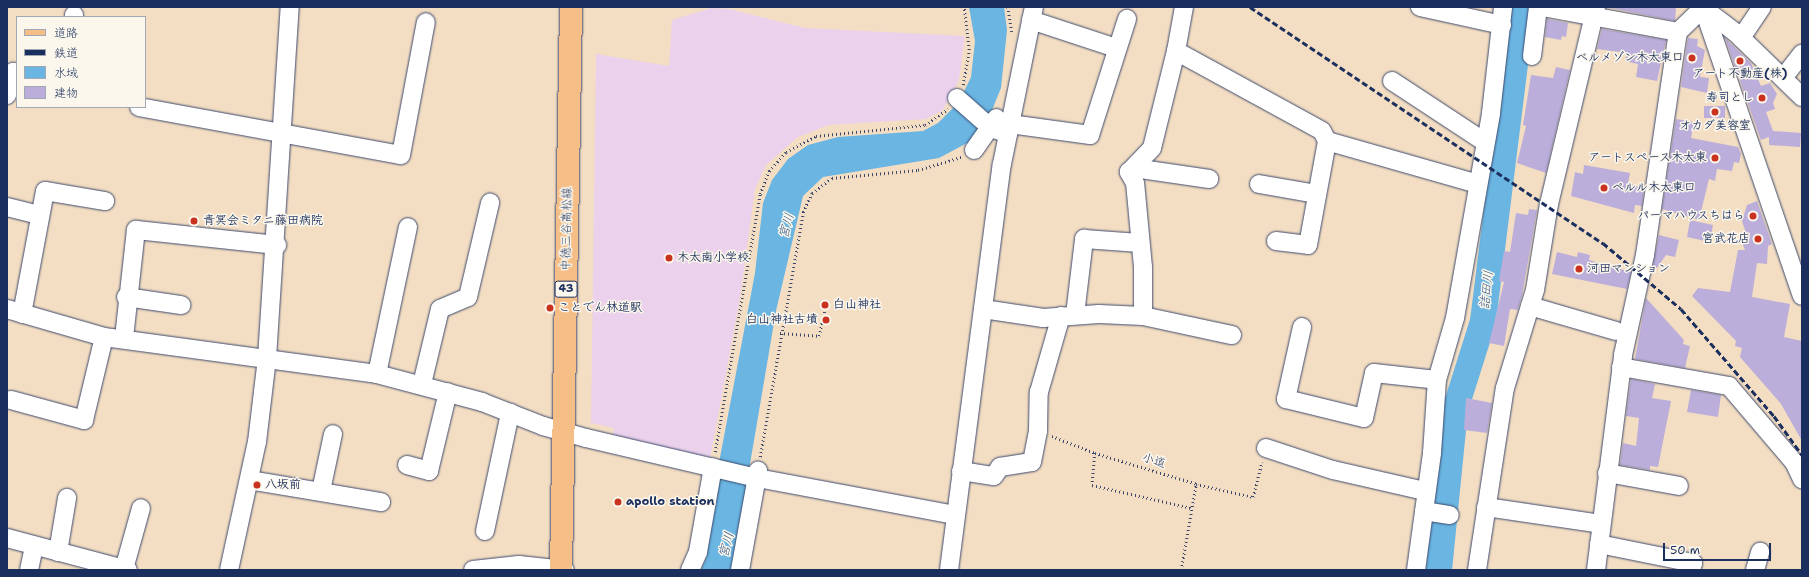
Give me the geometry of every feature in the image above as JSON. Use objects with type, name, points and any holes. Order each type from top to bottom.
[{"type":"main road","name":"中徳三谷高松線","points":[[562,570],[571,7]]},
{"type":"street","points":[[229,570],[249,480],[267,358],[277,245],[290,7]]},
{"type":"street","points":[[1143,316],[1136,184],[1129,172],[1152,148],[1176,51],[1184,7]]},
{"type":"street","points":[[1420,7],[1502,25]]},
{"type":"street","points":[[1416,570],[1424,511],[1437,380],[1455,318],[1485,142],[1502,25],[1503,7]]},
{"type":"street","points":[[1532,56],[1538,7]]},
{"type":"street","points":[[1542,7],[1595,12],[1678,32]]},
{"type":"street","points":[[1703,7],[1742,38],[1802,97]]},
{"type":"street","points":[[1596,570],[1621,367],[1651,219],[1678,32],[1703,7]]},
{"type":"street","points":[[1703,7],[1802,296]]},
{"type":"street","points":[[1742,38],[1762,7]]},
{"type":"street","points":[[1477,570],[1505,388],[1530,306],[1549,204],[1595,12]]},
{"type":"street","points":[[949,570],[983,309],[998,126],[1032,14],[1116,48]]},
{"type":"street","points":[[958,98],[998,126],[1090,135],[1116,48],[1127,19]]},
{"type":"street","points":[[144,108],[401,155],[426,22]]},
{"type":"street","points":[[1176,51],[1322,131],[1326,141],[1308,245],[1276,241]]},
{"type":"street","points":[[1783,78],[1802,54]]},
{"type":"street","points":[[7,95],[12,72]]},
{"type":"street","points":[[1392,81],[1485,142]]},
{"type":"street","points":[[974,150],[998,126]]},
{"type":"street","points":[[1326,141],[1478,184]]},
{"type":"street","points":[[1134,168],[1209,179]]},
{"type":"street","points":[[1259,184],[1317,194]]},
{"type":"street","points":[[105,201],[45,191],[38,215],[32,275],[15,312],[104,337],[124,338],[377,374],[422,384],[448,392],[510,412],[564,432],[714,468],[955,515]]},
{"type":"street","points":[[422,384],[440,309],[468,297],[490,203]]},
{"type":"street","points":[[7,207],[38,215]]},
{"type":"street","points":[[377,374],[408,227]]},
{"type":"street","points":[[124,338],[126,297],[136,230],[277,245]]},
{"type":"street","points":[[961,471],[994,476],[1000,468],[1032,462],[1038,431],[1039,392],[1068,316],[1084,239],[1140,243]]},
{"type":"street","points":[[126,297],[181,305]]},
{"type":"street","points":[[1530,306],[1616,331]]},
{"type":"street","points":[[983,309],[1043,318],[1068,316],[1143,316],[1232,335]]},
{"type":"street","points":[[1302,327],[1286,399],[1364,418],[1374,373],[1437,380]]},
{"type":"street","points":[[11,400],[84,420],[104,337]]},
{"type":"street","points":[[1621,367],[1728,386],[1794,462],[1802,479]]},
{"type":"street","points":[[407,465],[429,471],[448,392]]},
{"type":"street","points":[[485,531],[510,412]]},
{"type":"street","points":[[321,491],[333,434]]},
{"type":"street","points":[[1266,448],[1333,470],[1425,490]]},
{"type":"street","points":[[690,570],[698,552],[714,468]]},
{"type":"street","points":[[1607,474],[1678,486]]},
{"type":"street","points":[[740,570],[756,475]]},
{"type":"street","points":[[249,480],[381,502]]},
{"type":"street","points":[[58,552],[67,498]]},
{"type":"street","points":[[1486,507],[1601,524]]},
{"type":"street","points":[[7,538],[126,570],[141,508]]},
{"type":"street","points":[[1424,511],[1450,515]]},
{"type":"street","points":[[1599,544],[1693,563],[1691,570]]},
{"type":"street","points":[[29,570],[34,546]]},
{"type":"street","points":[[1755,570],[1760,552]]},
{"type":"street","points":[[473,570],[518,565],[562,570]]},
{"type":"path","points":[[714,468],[760,194],[769,171],[786,152],[816,136],[925,125],[958,98],[969,50],[964,7]]},
{"type":"path","points":[[756,475],[780,333],[803,212],[818,186],[843,176],[932,167],[974,150]]},
{"type":"path","points":[[780,333],[818,336],[825,307]]},
{"type":"path","name":"小道","points":[[1038,431],[1095,453],[1208,487],[1253,497],[1266,448]]},
{"type":"path","points":[[1095,453],[1092,485],[1192,508]]},
{"type":"path","points":[[1181,570],[1196,484],[1208,487]]},
{"type":"shaded area","name":"木太南小学校","points":[[711,8],[729,9],[805,28],[965,36],[959,80],[943,110],[926,119],[829,125],[798,137],[766,165],[755,189],[740,298],[710,459],[612,437],[614,428],[591,423],[596,54],[669,66],[672,20]]},
{"type":"water","name":"宮川","points":[[969,7],[1004,7],[1007,30],[1001,88],[990,115],[969,142],[939,158],[823,177],[803,196],[776,311],[732,570],[701,570],[707,556],[714,489],[755,273],[763,203],[772,180],[788,159],[808,145],[838,137],[923,131],[938,123],[959,102],[971,77],[975,41]]},
{"type":"building","points":[[1606,7],[1676,7],[1675,21]]},
{"type":"building","points":[[1547,19],[1568,23],[1566,37],[1562,36],[1561,40],[1545,37]]},
{"type":"building","points":[[1602,29],[1666,40],[1657,81],[1636,77],[1638,64],[1625,61],[1627,53],[1597,49]]},
{"type":"building","points":[[1688,38],[1698,39],[1697,46],[1705,50],[1700,77],[1709,78],[1707,93],[1681,87]]},
{"type":"building","points":[[1725,38],[1751,63],[1761,86],[1770,83],[1777,94],[1773,103],[1775,109],[1766,112],[1773,131],[1801,133],[1800,147],[1769,145],[1769,137],[1761,140]]},
{"type":"building","points":[[1556,67],[1570,70],[1546,173],[1517,163],[1526,126],[1523,125],[1531,75],[1553,78]]},
{"type":"building","points":[[1704,106],[1725,106],[1725,118],[1704,118]]},
{"type":"building","points":[[1676,119],[1694,122],[1691,138],[1738,147],[1741,154],[1739,163],[1734,162],[1732,171],[1717,169],[1715,181],[1709,179],[1699,220],[1662,209]]},
{"type":"building","name":"ペルル木太東口","points":[[1584,165],[1630,173],[1628,183],[1644,189],[1642,206],[1635,205],[1634,213],[1571,196],[1575,172],[1583,174]]},
{"type":"building","points":[[1757,201],[1772,244],[1768,246],[1767,264],[1757,263],[1752,297],[1790,304],[1784,337],[1802,341],[1802,441],[1781,404],[1740,357],[1742,348],[1735,346],[1736,341],[1692,296],[1698,288],[1730,292],[1738,250],[1745,250],[1741,240],[1746,233],[1742,221],[1747,205]]},
{"type":"building","points":[[1529,209],[1537,210],[1518,310],[1510,309],[1504,346],[1489,343],[1504,282],[1499,281],[1504,251],[1510,252],[1516,213],[1528,215]]},
{"type":"building","points":[[1690,220],[1713,225],[1710,242],[1687,237]]},
{"type":"building","points":[[1659,235],[1679,240],[1675,257],[1666,255],[1657,268],[1653,265]]},
{"type":"building","name":"河田マンション","points":[[1557,252],[1577,257],[1578,252],[1590,255],[1589,260],[1631,272],[1627,289],[1552,274]]},
{"type":"building","points":[[1646,298],[1684,340],[1683,344],[1690,346],[1685,368],[1635,359]]},
{"type":"building","points":[[1631,379],[1655,384],[1652,398],[1671,401],[1658,467],[1650,466],[1650,470],[1620,465],[1623,443],[1636,446],[1639,418],[1626,416]]},
{"type":"building","points":[[1691,390],[1721,395],[1718,417],[1687,412]]},
{"type":"building","points":[[1466,398],[1492,403],[1487,433],[1464,430]]},
{"type":"waterway","name":"詰田川","points":[[1439,570],[1455,410],[1483,321],[1522,7]]},
{"type":"railway","points":[[1250,7],[1603,243],[1681,309],[1774,416],[1802,455]]},
{"type":"place","name":"ベルメゾン木太東口","points":[[1692,58]]},
{"type":"place","name":"アート不動産(株)","points":[[1740,61]]},
{"type":"place","name":"寿司とし","points":[[1762,98]]},
{"type":"place","name":"オカダ美容室","points":[[1715,112]]},
{"type":"place","name":"アートスペース木太東","points":[[1715,158]]},
{"type":"place","name":"ペルル木太東口","points":[[1604,188]]},
{"type":"place","name":"パーマハウスちはら","points":[[1753,216]]},
{"type":"place","name":"青冥会ミタニ藤田病院","points":[[194,221]]},
{"type":"place","name":"宮武花店","points":[[1758,239]]},
{"type":"place","name":"木太南小学校","points":[[669,258]]},
{"type":"place","name":"河田マンション","points":[[1579,269]]},
{"type":"place","name":"白山神社","points":[[825,305]]},
{"type":"place","name":"ことでん林道駅","points":[[550,308]]},
{"type":"place","name":"白山神社古墳","points":[[826,320]]},
{"type":"place","name":"八坂前","points":[[257,485]]},
{"type":"place","name":"apollo station","points":[[618,502]]}]
